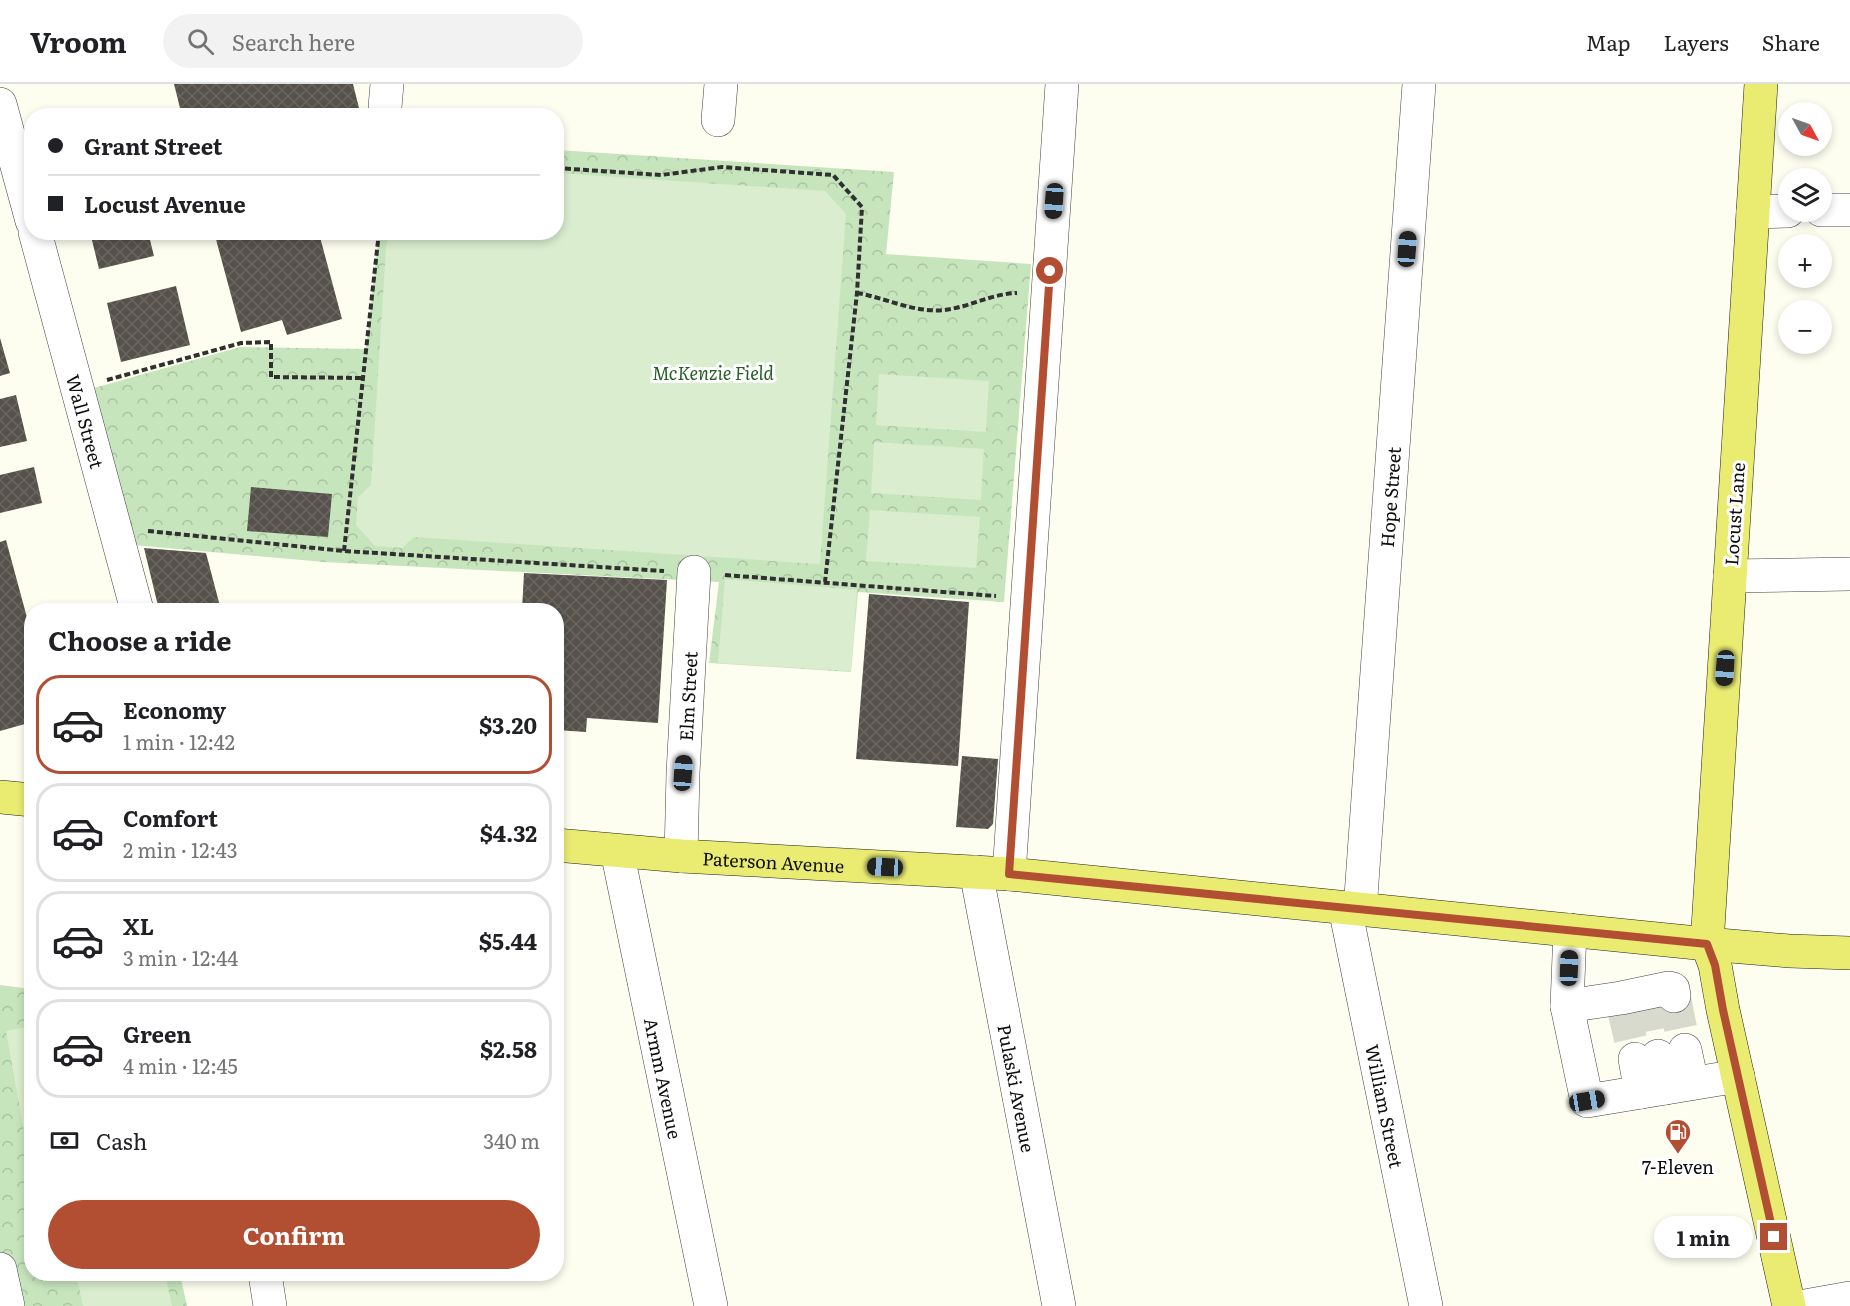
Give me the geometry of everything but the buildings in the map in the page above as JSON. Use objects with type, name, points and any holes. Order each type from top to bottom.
[{"type":"main road","name":"Locust Lane","points":[[1707,944],[1761,84]]},
{"type":"main road","points":[[0,797],[24,799]]},
{"type":"main road","name":"Paterson Avenue","points":[[564,846],[681,856],[1009,874],[1707,944],[1789,951],[1850,953]]},
{"type":"main road","points":[[1707,944],[1715,965],[1789,1306]]},
{"type":"street","points":[[718,120],[721,84]]},
{"type":"street","points":[[1009,874],[1062,84]]},
{"type":"street","name":"Hope Street","points":[[1353,909],[1419,84]]},
{"type":"street","points":[[0,105],[24,192]]},
{"type":"street","points":[[1832,210],[1850,210]]},
{"type":"street","points":[[1753,212],[1778,211]]},
{"type":"street","name":"Wall Street","points":[[37,240],[135,603]]},
{"type":"street","name":"Elm Street","points":[[681,856],[694,572]]},
{"type":"street","points":[[1730,576],[1850,574]]},
{"type":"street","name":"Armm Avenue","points":[[617,851],[711,1306]]},
{"type":"street","name":"Pulaski Avenue","points":[[976,872],[1059,1306]]},
{"type":"street","name":"William Street","points":[[1353,909],[1426,1306]]},
{"type":"street","points":[[1570,930],[1567,1006],[1587,1101],[1738,1076]]},
{"type":"street","points":[[1567,1006],[1642,998]]},
{"type":"street","points":[[1666,1087],[1659,1055],[1666,1087]]},
{"type":"street","points":[[0,1269],[8,1306]]},
{"type":"street","points":[[266,1281],[270,1306]]},
{"type":"street","points":[[1805,1306],[1850,1299]]},
{"type":"path","points":[[564,169],[662,175],[722,167],[833,175],[862,207],[857,293],[825,582]]},
{"type":"path","points":[[344,551],[378,240]]},
{"type":"path","points":[[857,293],[891,300],[913,308],[931,310],[947,310],[997,294],[1048,294]]},
{"type":"path","points":[[77,389],[241,343],[271,342],[271,377],[363,378]]},
{"type":"path","points":[[114,528],[344,551],[694,572],[1028,598]]},
{"type":"green space","name":"McKenzie Field","points":[[564,150],[894,172],[886,254],[1031,264],[1004,602],[858,592],[851,672],[709,663],[719,582],[324,562],[133,545],[94,388],[240,347],[366,349],[378,240],[564,240]]},
{"type":"green space","points":[[564,173],[825,191],[846,214],[820,564],[414,537],[402,548],[375,546],[356,525],[358,497],[371,485],[387,240],[564,240]]},
{"type":"green space","points":[[879,374],[989,381],[986,432],[876,425]]},
{"type":"green space","points":[[874,442],[984,449],[981,500],[871,493]]},
{"type":"green space","points":[[870,510],[980,517],[976,568],[866,561]]},
{"type":"green space","points":[[725,579],[857,590],[851,671],[718,663]]},
{"type":"green space","points":[[0,985],[24,988],[24,1281],[182,1281],[187,1306],[0,1306]]},
{"type":"green space","points":[[24,1027],[24,1131],[6,1031]]},
{"type":"green space","points":[[78,1281],[167,1281],[172,1306],[83,1306]]},
{"type":"tunnel","points":[[1674,996],[1685,1050]]},
{"type":"tunnel","points":[[1647,998],[1658,1056]]},
{"type":"tunnel","points":[[1623,1007],[1635,1059]]},
{"type":"place","name":"7-Eleven","points":[[1678,1155]]},
{"type":"route","points":[[1050,271],[1009,874],[1707,944],[1715,965],[1774,1237]]}]
